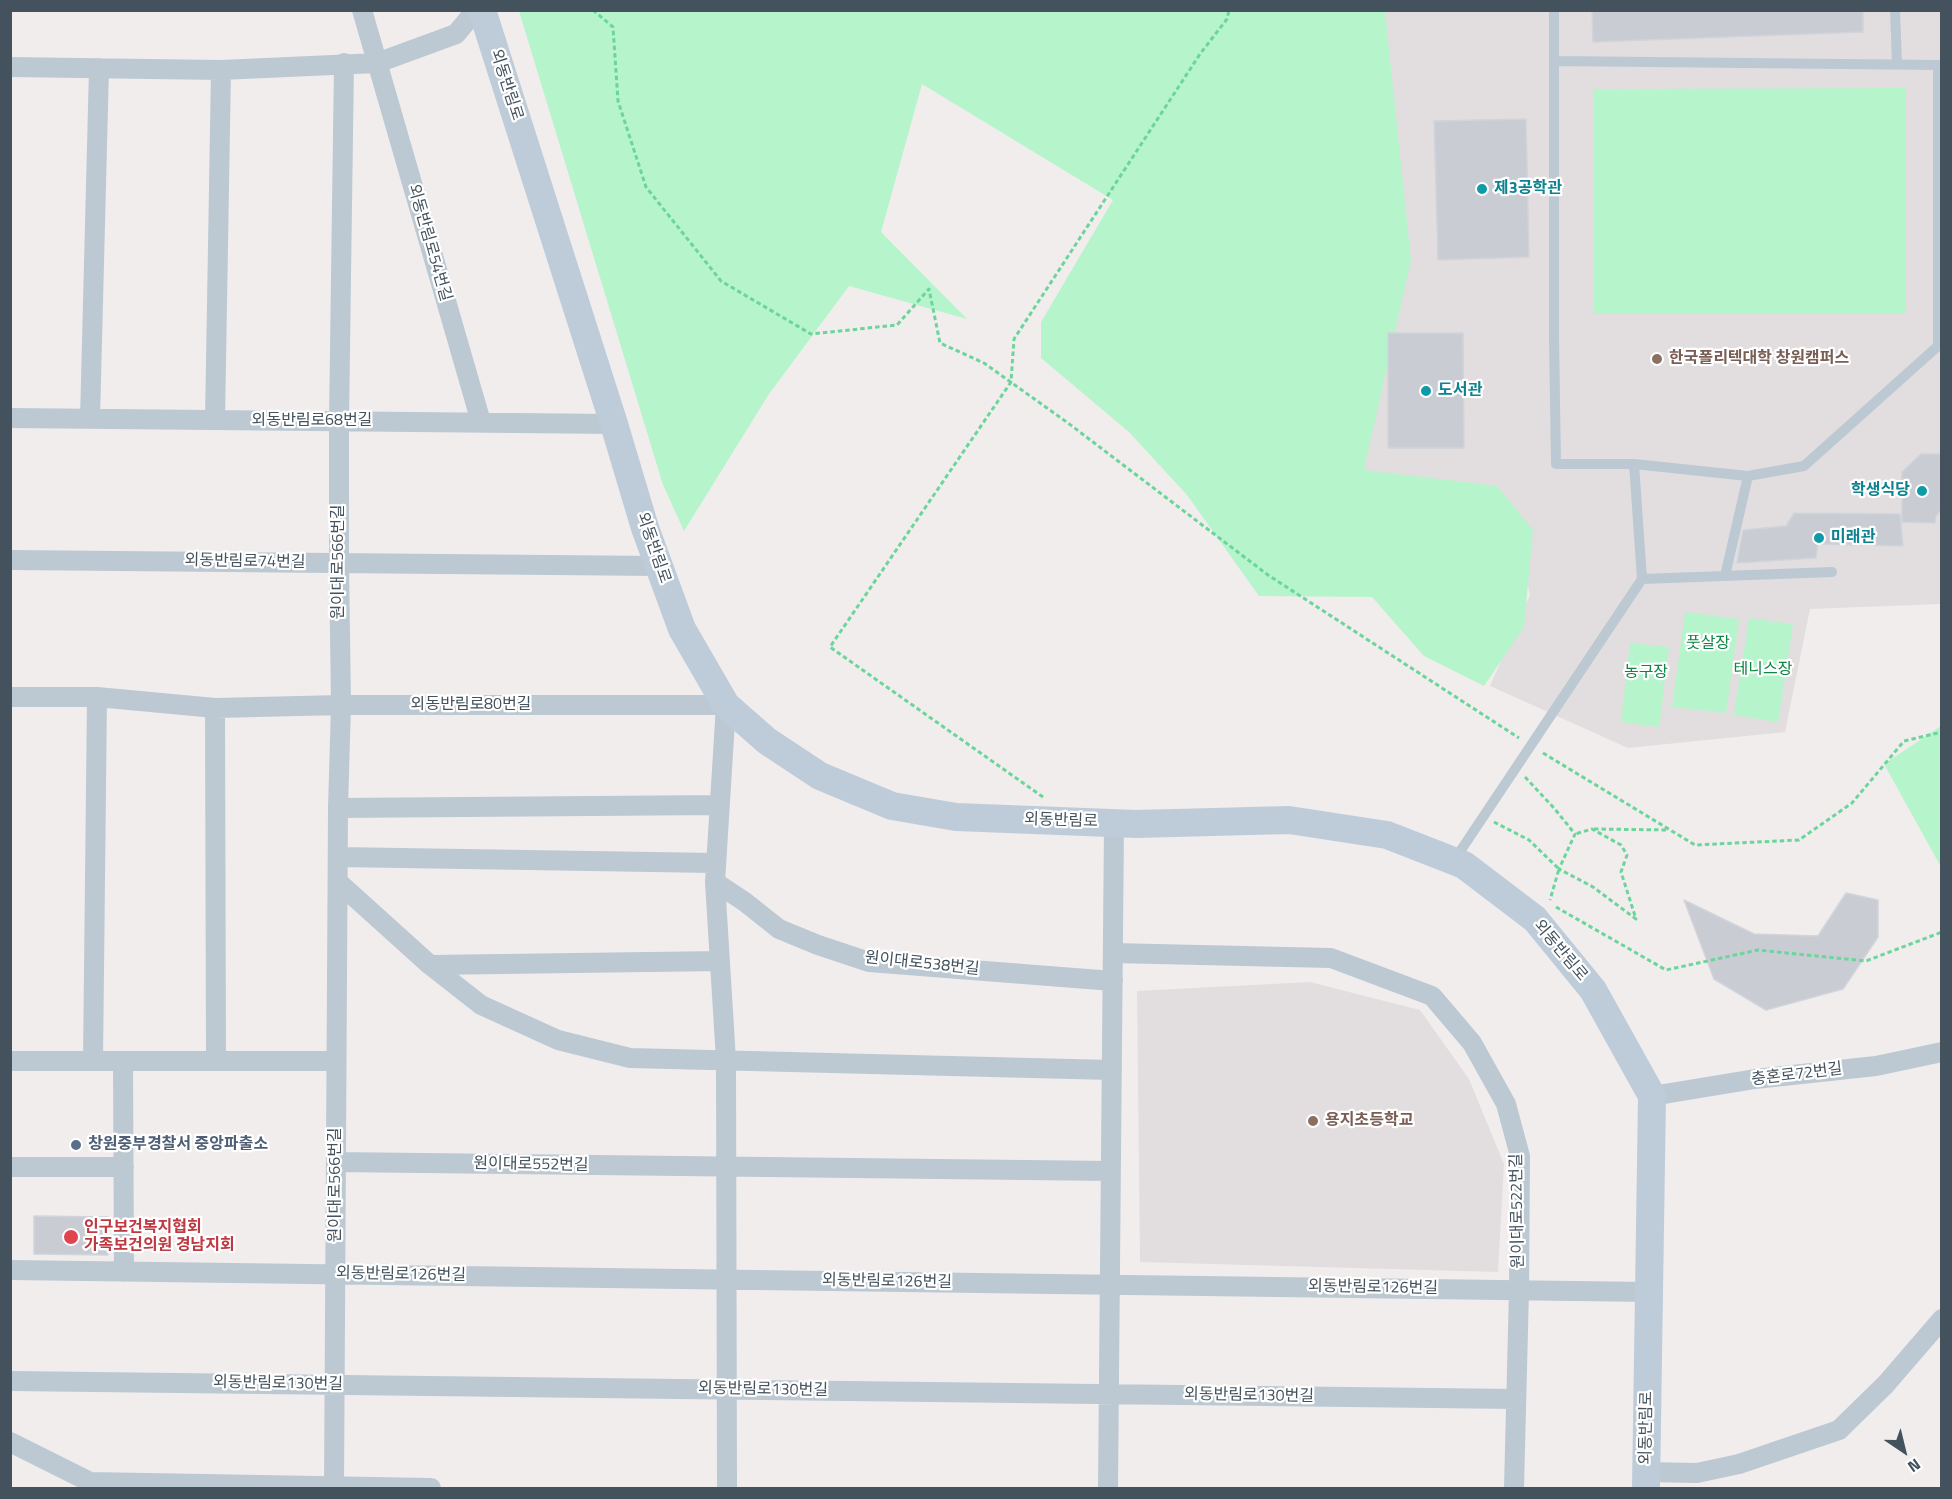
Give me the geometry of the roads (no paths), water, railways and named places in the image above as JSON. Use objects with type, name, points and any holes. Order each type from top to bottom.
[{"type":"main road","name":"외동반림로","points":[[482,10],[645,528],[682,629],[726,705],[767,741],[820,776],[892,806],[956,817],[1049,821],[1114,823],[1289,820],[1388,834],[1464,865],[1535,919],[1593,990],[1652,1095],[1646,1480]]},
{"type":"street","name":"외동반림로54번길","points":[[362,10],[481,422]]},
{"type":"street","points":[[10,67],[221,70],[377,63],[456,34],[476,10]]},
{"type":"street","name":"원이대로566번길","points":[[334,1488],[338,808],[341,705],[339,421],[344,63]]},
{"type":"street","points":[[90,419],[99,68]]},
{"type":"street","points":[[215,420],[221,70]]},
{"type":"street","name":"외동반림로68번길","points":[[10,418],[614,424]]},
{"type":"street","name":"외동반림로74번길","points":[[10,560],[659,566]]},
{"type":"street","name":"외동반림로80번길","points":[[10,697],[97,697],[215,708],[341,705],[726,705]]},
{"type":"street","points":[[93,1061],[97,697]]},
{"type":"street","points":[[726,705],[715,873],[726,1060],[727,1488]]},
{"type":"street","points":[[215,708],[216,1061]]},
{"type":"street","points":[[338,808],[719,805]]},
{"type":"street","points":[[1108,1488],[1114,823]]},
{"type":"street","points":[[338,857],[715,873]]},
{"type":"street","name":"원이대로538번길","points":[[715,873],[745,902],[779,929],[869,962],[1113,981]]},
{"type":"street","points":[[338,882],[430,965],[481,1005],[558,1040],[630,1058],[1112,1070]]},
{"type":"street","name":"원이대로522번길","points":[[1113,953],[1330,958],[1432,996],[1472,1042],[1506,1104],[1520,1156],[1514,1488]]},
{"type":"street","points":[[430,965],[720,961]]},
{"type":"street","name":"충혼로72번길","points":[[1652,1095],[1755,1079],[1876,1066],[1941,1052]]},
{"type":"street","points":[[10,1061],[336,1061]]},
{"type":"street","points":[[123,1061],[124,1272]]},
{"type":"street","name":"원이대로552번길","points":[[336,1162],[727,1167]]},
{"type":"street","points":[[10,1167],[124,1167]]},
{"type":"street","points":[[727,1167],[1111,1171]]},
{"type":"street","name":"외동반림로126번길","points":[[10,1270],[1649,1292]]},
{"type":"street","points":[[1646,1480],[1739,1464],[1839,1430],[1886,1384],[1941,1319]]},
{"type":"street","name":"외동반림로130번길","points":[[10,1381],[1516,1399]]},
{"type":"street","points":[[10,1442],[96,1485],[430,1488]]},
{"type":"lane","points":[[1554,10],[1554,61],[1556,464],[1634,464],[1749,476],[1804,466],[1938,346],[1940,64],[1554,61]]},
{"type":"lane","points":[[1895,10],[1898,64]]},
{"type":"lane","points":[[1461,850],[1642,579],[1634,464]]},
{"type":"lane","points":[[1725,576],[1749,476]]},
{"type":"lane","points":[[1642,579],[1832,572]]},
{"type":"place","name":"제3공학관","points":[[1482,189]]},
{"type":"place","name":"한국폴리텍대학 창원캠퍼스","points":[[1657,359]]},
{"type":"place","name":"도서관","points":[[1426,391]]},
{"type":"place","name":"학생식당","points":[[1922,491]]},
{"type":"place","name":"미래관","points":[[1819,538]]},
{"type":"place","name":"용지초등학교","points":[[1313,1121]]},
{"type":"place","name":"창원중부경찰서 중앙파출소","points":[[76,1145]]},
{"type":"place","name":"인구보건복지협회 가족보건의원 경남지회","points":[[71,1237]]},
{"type":"park label","name":"풋살장","points":[[1708,644]]},
{"type":"park label","name":"테니스장","points":[[1763,670]]},
{"type":"park label","name":"농구장","points":[[1646,673]]}]
